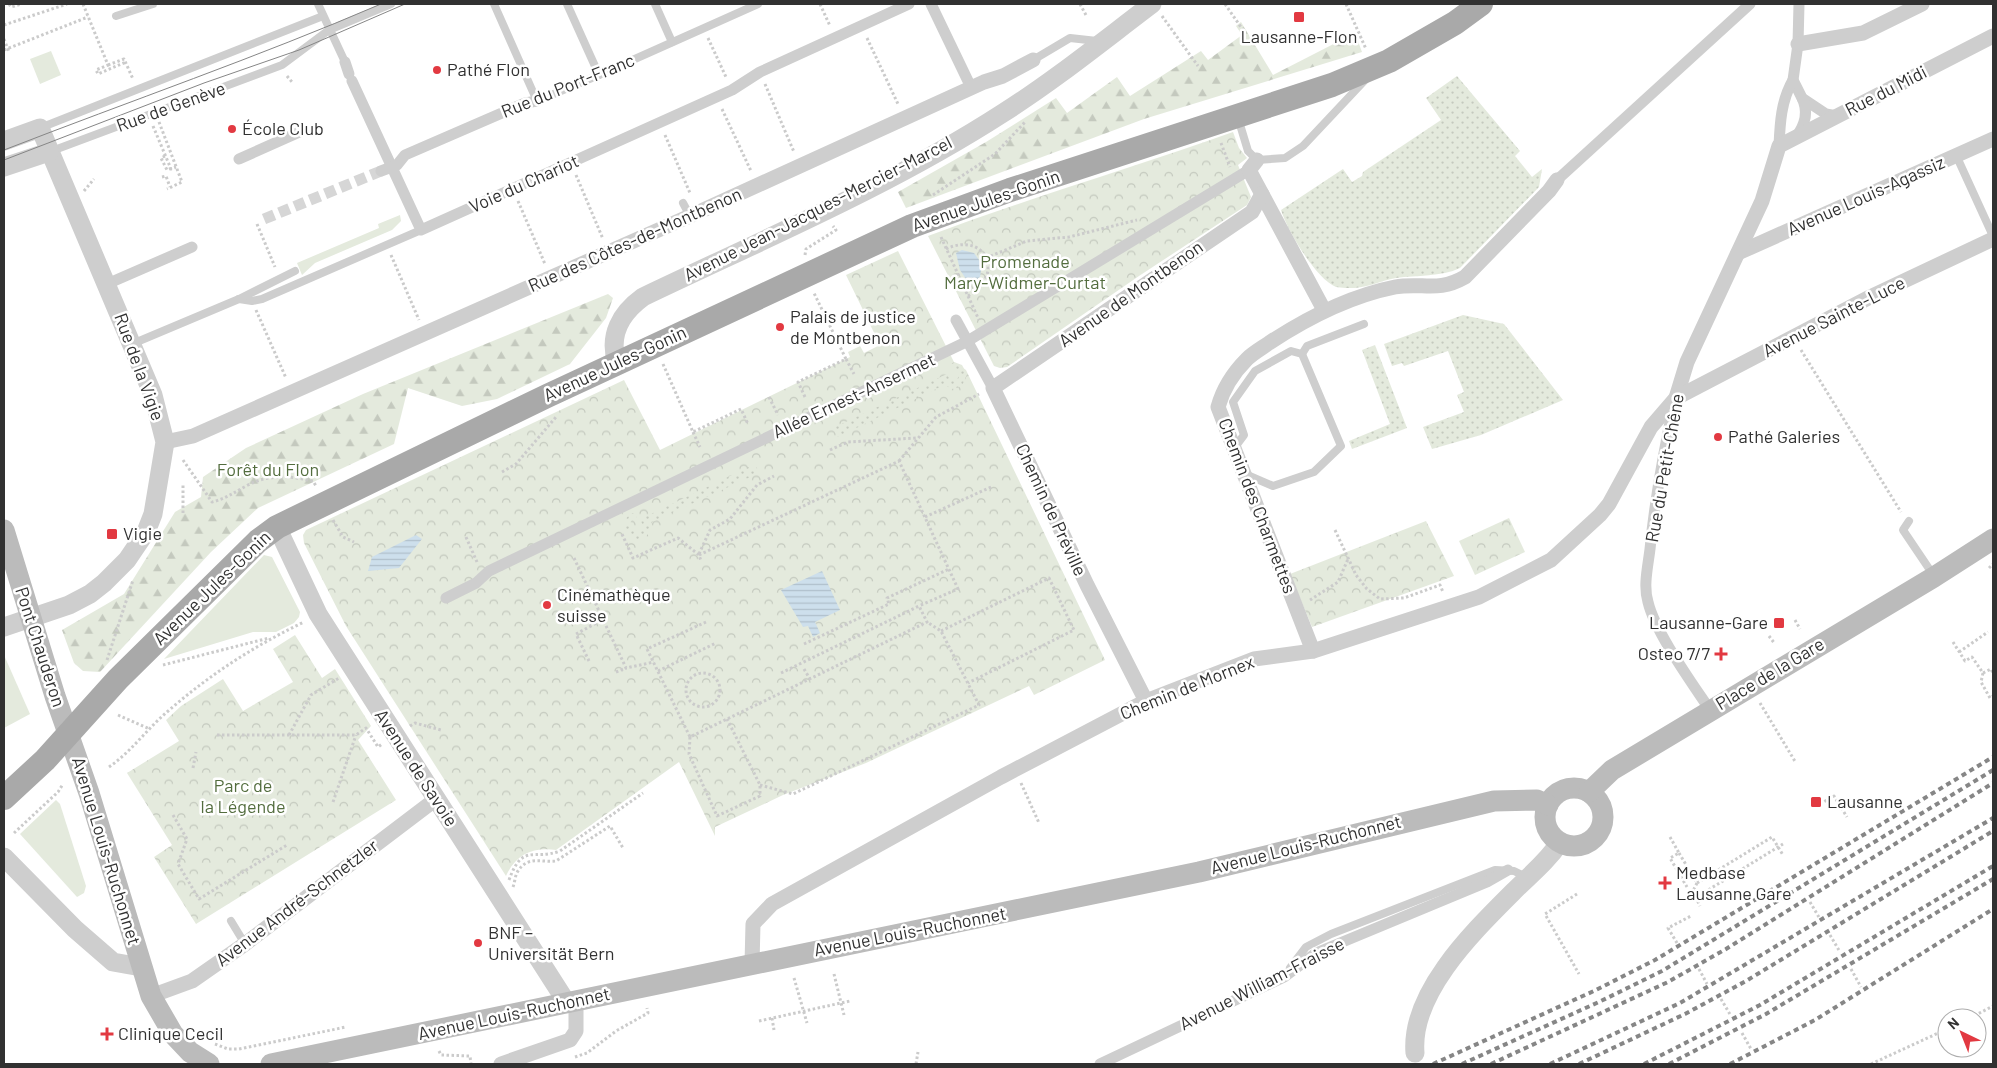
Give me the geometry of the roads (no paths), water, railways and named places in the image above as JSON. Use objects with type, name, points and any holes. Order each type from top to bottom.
[{"type":"main road","name":"Avenue Jules-Gonin","points":[[4,798],[69,736],[125,672],[258,541],[277,527],[654,345],[928,219],[1332,85],[1372,60],[1455,23],[1481,4]]},
{"type":"main road","name":"Pont Chauderon","points":[[4,530],[69,736]]},
{"type":"main road","name":"Place de la Gare","points":[[1589,792],[1612,770],[1934,577],[1993,538]]},
{"type":"main road","name":"Avenue Louis-Ruchonnet","points":[[69,736],[90,793],[151,996],[173,1034],[190,1052],[209,1064]]},
{"type":"main road","points":[[1570,788],[1589,792],[1599,803],[1602,810],[1602,824],[1599,831],[1594,837],[1582,844],[1567,845],[1560,842],[1548,830],[1545,813],[1548,805],[1561,791],[1570,788]]},
{"type":"main road","name":"Avenue Louis-Ruchonnet","points":[[271,1064],[1199,872],[1494,800],[1537,800],[1548,805]]},
{"type":"street","name":"Voie du Chariot","points":[[420,230],[732,90],[760,72],[909,4]]},
{"type":"street","points":[[931,4],[968,81]]},
{"type":"street","points":[[1253,165],[1262,194],[1324,310],[1393,288],[1407,286],[1435,288],[1452,285],[1485,258],[1558,180],[1750,4]]},
{"type":"street","name":"Rue du Petit-Chêne","points":[[1710,710],[1666,641],[1652,616],[1647,601],[1646,585],[1656,493],[1676,398],[1687,362],[1762,201],[1779,146],[1780,116],[1788,89],[1793,80],[1798,44],[1799,4]]},
{"type":"street","points":[[1798,44],[1863,33],[1922,4]]},
{"type":"street","name":"Avenue Jean-Jacques-Mercier-Marcel","points":[[617,363],[613,351],[619,322],[631,306],[643,296],[814,215],[908,167],[1002,114],[1067,70],[1102,42],[1156,8]]},
{"type":"street","name":"Rue du Midi","points":[[1779,146],[1993,36]]},
{"type":"street","name":"Rue des Côtes-de-Montbenon","points":[[164,442],[193,436],[428,333],[552,278],[687,210],[975,86],[1003,76],[1032,60]]},
{"type":"street","points":[[344,62],[386,170],[420,230]]},
{"type":"street","points":[[1793,80],[1807,108],[1806,115],[1796,137]]},
{"type":"street","points":[[1802,98],[1826,114],[1837,116]]},
{"type":"street","name":"Rue du Port-Franc","points":[[386,170],[397,165],[405,155],[537,100]]},
{"type":"street","name":"Rue de Genève","points":[[4,141],[40,128]]},
{"type":"street","name":"Rue de la Vigie","points":[[4,627],[69,605],[90,594],[127,560],[146,532],[153,514],[164,442],[153,396],[40,128]]},
{"type":"street","points":[[239,159],[304,130]]},
{"type":"street","name":"Avenue Louis-Agassiz","points":[[1738,253],[1993,139]]},
{"type":"street","name":"Rue de Genève","points":[[4,167],[49,152]]},
{"type":"street","name":"Allée Ernest-Ansermet","points":[[446,598],[476,583],[489,571],[966,342],[984,329],[1234,180],[1253,165]]},
{"type":"street","name":"Avenue de Montbenon","points":[[993,388],[1252,212],[1262,194]]},
{"type":"street","name":"Avenue Sainte-Luce","points":[[1676,398],[1870,297],[1993,237]]},
{"type":"street","points":[[107,284],[192,247]]},
{"type":"street","name":"Chemin des Charmettes","points":[[1313,651],[1218,407],[1223,391],[1248,358],[1324,310]]},
{"type":"street","name":"Chemin de Préville","points":[[956,320],[966,342],[993,388],[1146,701]]},
{"type":"street","name":"Chemin de Mornex","points":[[752,964],[753,924],[772,904],[1001,777],[1146,701],[1254,659],[1313,651],[1479,597],[1551,560],[1600,515],[1609,504],[1651,427],[1676,398]]},
{"type":"street","name":"Avenue de Savoie","points":[[277,527],[318,614],[436,799],[504,889],[571,1002]]},
{"type":"street","name":"Avenue André-Schnetzler","points":[[151,996],[192,981],[436,799]]},
{"type":"street","points":[[1415,1053],[1416,1027],[1430,990],[1443,971],[1481,926],[1543,865],[1560,842]]},
{"type":"street","name":"Avenue Louis-Ruchonnet","points":[[4,856],[75,929],[113,962],[141,966]]},
{"type":"street","name":"Avenue William-Fraisse","points":[[1100,1064],[1284,977],[1316,953],[1486,882],[1508,870]]},
{"type":"street","points":[[501,1064],[570,1040],[576,1031],[571,1002]]},
{"type":"lane","points":[[116,16],[153,4]]},
{"type":"lane","points":[[318,4],[344,62]]},
{"type":"lane","name":"Rue de Genève","points":[[49,152],[282,65],[329,30],[391,4]]},
{"type":"lane","points":[[494,4],[537,100]]},
{"type":"lane","points":[[568,4],[599,75]]},
{"type":"lane","points":[[655,4],[672,42]]},
{"type":"lane","name":"Rue du Port-Franc","points":[[537,100],[599,75],[746,6],[758,4]]},
{"type":"lane","name":"Rue de Genève","points":[[40,128],[323,16]]},
{"type":"lane","name":"Rue des Côtes-de-Montbenon","points":[[1032,60],[1070,38],[1102,42]]},
{"type":"lane","points":[[1237,116],[1253,165],[1284,158],[1304,146],[1372,60]]},
{"type":"lane","points":[[1956,156],[1993,237]]},
{"type":"lane","name":"Voie du Chariot","points":[[239,299],[252,301],[262,299],[420,230]]},
{"type":"lane","points":[[132,344],[239,299],[295,271]]},
{"type":"lane","points":[[1302,354],[1307,346],[1364,324]]},
{"type":"lane","points":[[1235,447],[1244,435],[1233,402],[1254,371],[1291,351],[1302,354]]},
{"type":"lane","points":[[1245,474],[1273,486],[1314,472],[1341,446],[1302,354]]},
{"type":"lane","points":[[1909,521],[1903,530],[1934,577]]},
{"type":"lane","points":[[1508,870],[1528,878]]},
{"type":"lane","points":[[940,936],[970,920]]},
{"type":"lane","points":[[230,921],[244,944]]},
{"type":"lane","points":[[838,946],[862,952]]},
{"type":"water","points":[[962,250],[974,253],[982,264],[980,277],[970,285],[960,270],[956,253]]},
{"type":"water","points":[[416,535],[422,539],[399,568],[368,571],[372,557]]},
{"type":"water","points":[[822,571],[840,610],[815,622],[820,633],[813,637],[808,626],[803,627],[781,590]]},
{"type":"tunnel","points":[[264,219],[381,171]]},
{"type":"tram line","points":[[4,150],[241,61],[381,4]]},
{"type":"tram line","points":[[4,160],[204,83],[299,50],[405,4]]},
{"type":"railway","points":[[1433,1064],[1596,990],[1655,960],[1993,757]]},
{"type":"railway","points":[[1462,1064],[1662,971],[1993,770]]},
{"type":"railway","points":[[1491,1064],[1668,982],[1726,949],[1993,783]]},
{"type":"railway","points":[[1550,1064],[1680,1003],[1993,818]]},
{"type":"railway","points":[[1579,1064],[1685,1014],[1746,981],[1993,831]]},
{"type":"railway","points":[[1644,1064],[1760,1005],[1993,866]]},
{"type":"railway","points":[[1669,1064],[1766,1014],[1993,879]]},
{"type":"railway","points":[[1730,1064],[1815,1020],[1993,909]]},
{"type":"place","name":"Lausanne-Flon","points":[[1299,17]]},
{"type":"place","name":"Pathé Flon","points":[[437,70]]},
{"type":"place","name":"École Club","points":[[232,129]]},
{"type":"place","name":"Palais de justice de Montbenon","points":[[780,327]]},
{"type":"place","name":"Pathé Galeries","points":[[1718,437]]},
{"type":"place","name":"Vigie","points":[[112,534]]},
{"type":"place","name":"Cinémathèque suisse","points":[[547,605]]},
{"type":"place","name":"Lausanne-Gare","points":[[1779,623]]},
{"type":"place","name":"Osteo 7/7","points":[[1721,654]]},
{"type":"place","name":"Lausanne","points":[[1816,802]]},
{"type":"place","name":"Medbase Lausanne Gare","points":[[1665,883]]},
{"type":"place","name":"BNF – Universität Bern","points":[[478,943]]},
{"type":"place","name":"Clinique Cecil","points":[[107,1034]]},
{"type":"park label","name":"Promenade Mary-Widmer-Curtat","points":[[1025,272]]},
{"type":"park label","name":"Forêt du Flon","points":[[268,470]]},
{"type":"park label","name":"Parc de la Légende","points":[[243,796]]}]
